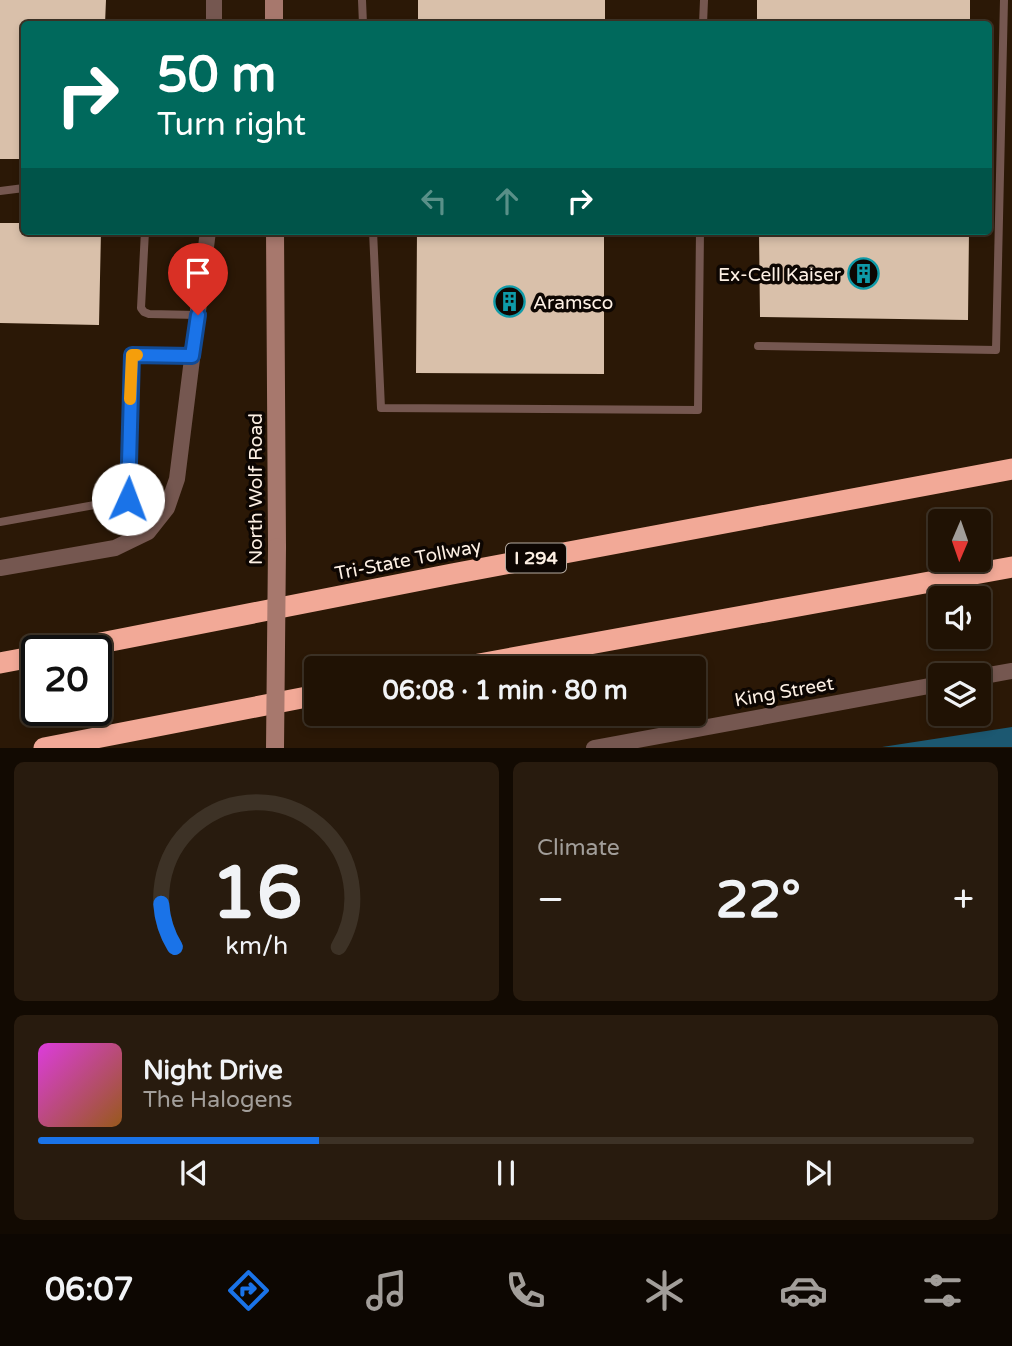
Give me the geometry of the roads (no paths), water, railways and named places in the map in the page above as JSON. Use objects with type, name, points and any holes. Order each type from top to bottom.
[{"type":"highway","name":"Tri-State Tollway","points":[[112,641],[452,573],[1012,469]]},
{"type":"highway","points":[[523,656],[1012,567]]},
{"type":"highway","points":[[0,663],[21,659]]},
{"type":"highway","points":[[44,747],[304,697]]},
{"type":"main road","points":[[274,0],[274,21]]},
{"type":"main road","name":"North Wolf Road","points":[[275,235],[275,747]]},
{"type":"street","points":[[214,0],[214,21]]},
{"type":"street","points":[[0,568],[115,548],[148,532],[167,508],[177,479],[208,235]]},
{"type":"street","points":[[991,675],[1012,671]]},
{"type":"street","name":"King Street","points":[[594,747],[928,686]]},
{"type":"lane","points":[[362,0],[363,21]]},
{"type":"lane","points":[[703,21],[704,0]]},
{"type":"lane","points":[[758,346],[996,350],[1004,0]]},
{"type":"lane","points":[[0,191],[21,188]]},
{"type":"lane","points":[[145,235],[141,308],[149,314],[198,315]]},
{"type":"lane","points":[[373,235],[381,408],[698,410],[700,235]]},
{"type":"lane","points":[[0,522],[128,499],[132,355],[192,356]]},
{"type":"water","points":[[1012,727],[1012,747],[882,747]]},
{"type":"place","name":"Ex-Cell Kaiser","points":[[864,274]]},
{"type":"place","name":"Aramsco","points":[[510,302]]}]
